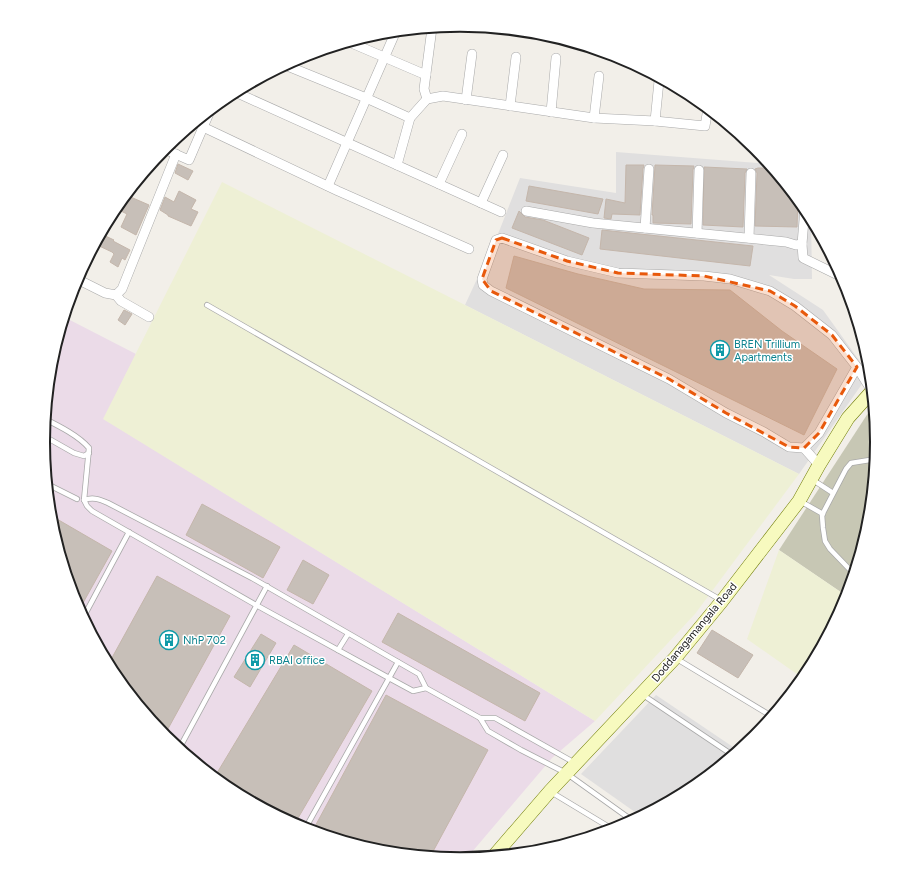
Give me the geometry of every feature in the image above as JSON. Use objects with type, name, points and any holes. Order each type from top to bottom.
[{"type":"street","points":[[427,98],[424,89],[431,33]]},
{"type":"street","points":[[328,186],[393,38]]},
{"type":"street","points":[[356,45],[426,75]]},
{"type":"street","points":[[466,100],[472,54]]},
{"type":"street","points":[[510,106],[516,57]]},
{"type":"street","points":[[551,112],[556,58]]},
{"type":"street","points":[[292,68],[410,118]]},
{"type":"street","points":[[594,118],[599,76]]},
{"type":"street","points":[[655,121],[658,83]]},
{"type":"street","points":[[242,95],[501,212]]},
{"type":"street","points":[[396,165],[410,118],[427,98],[443,96],[594,118],[655,121],[705,126],[707,115]]},
{"type":"street","points":[[170,152],[189,160],[205,122]]},
{"type":"street","points":[[203,127],[328,186],[469,248]]},
{"type":"street","points":[[439,184],[462,134]]},
{"type":"street","points":[[116,295],[122,289],[176,154]]},
{"type":"street","points":[[481,203],[503,155]]},
{"type":"street","points":[[645,228],[648,169]]},
{"type":"street","points":[[697,233],[699,170]]},
{"type":"street","points":[[749,238],[751,173]]},
{"type":"street","points":[[526,210],[593,223],[786,242],[796,245],[802,244]]},
{"type":"street","points":[[804,218],[802,244],[803,258],[835,273]]},
{"type":"street","points":[[819,465],[804,448],[789,447],[764,432],[726,413],[669,379],[491,291],[483,285],[482,279],[496,240],[502,238],[567,261],[618,272],[704,276],[730,279],[770,291],[796,306],[832,336],[857,366],[867,388]]},
{"type":"street","points":[[82,282],[105,293],[116,295],[121,301],[149,316]]},
{"type":"street","points":[[804,448],[819,433],[857,366]]},
{"type":"street","name":"Doddanagamangala Road","points":[[498,851],[566,773],[676,658],[799,501],[848,418],[868,400]]},
{"type":"lane","points":[[207,305],[722,601]]},
{"type":"lane","points":[[51,422],[86,444],[89,448],[84,500],[92,511],[256,605],[389,678],[413,690],[426,688]]},
{"type":"lane","points":[[50,439],[74,453],[84,456],[89,453]]},
{"type":"lane","points":[[850,571],[830,549],[825,541],[822,528],[823,514],[846,469],[851,463],[870,460]]},
{"type":"lane","points":[[811,479],[833,493]]},
{"type":"lane","points":[[53,487],[77,499]]},
{"type":"lane","points":[[84,500],[98,498],[267,586],[419,674],[426,688],[480,718],[495,718],[576,764]]},
{"type":"lane","points":[[799,501],[823,514]]},
{"type":"lane","points":[[86,612],[129,532]]},
{"type":"lane","points":[[182,744],[267,586]]},
{"type":"lane","points":[[338,650],[348,634]]},
{"type":"lane","points":[[676,658],[768,714]]},
{"type":"lane","points":[[308,824],[398,662]]},
{"type":"lane","points":[[642,694],[729,753]]},
{"type":"lane","points":[[480,718],[488,731],[566,773],[627,818]]},
{"type":"lane","points":[[550,791],[607,826]]},
{"type":"highlighted area","points":[[502,238],[567,261],[618,273],[704,276],[770,291],[795,306],[832,335],[857,367],[819,433],[804,448],[789,447],[726,413],[669,379],[491,291],[482,279],[496,240]]},
{"type":"shaded area","name":"BREN Trillium Apartments","points":[[616,152],[761,163],[802,214],[811,229],[812,279],[794,279],[769,275],[823,310],[864,367],[866,379],[799,474],[465,305],[500,229],[520,178],[616,193]]},
{"type":"shaded area","points":[[222,182],[799,474],[695,614],[595,721],[103,419]]},
{"type":"shaded area","points":[[69,320],[136,354],[104,419],[595,721],[552,758],[471,853],[434,852],[380,845],[354,839],[303,822],[279,811],[232,784],[170,733],[135,692],[119,671],[105,648],[81,600],[64,549],[54,496],[50,442],[51,416],[58,362]]},
{"type":"shaded area","points":[[869,411],[871,442],[870,469],[863,523],[857,549],[842,593],[779,550]]},
{"type":"shaded area","points":[[779,550],[842,593],[829,624],[799,675],[747,639]]},
{"type":"shaded area","points":[[656,695],[734,748],[689,784],[637,813],[581,774]]},
{"type":"building","points":[[178,164],[193,171],[188,180],[175,173]]},
{"type":"building","points":[[626,165],[644,165],[640,215],[612,214],[611,219],[604,218],[606,199],[625,203]]},
{"type":"building","points":[[655,165],[694,166],[691,224],[653,223],[652,215]]},
{"type":"building","points":[[704,167],[747,169],[745,173],[743,227],[703,225]]},
{"type":"building","points":[[765,168],[798,208],[797,227],[755,226],[757,173],[755,169]]},
{"type":"building","points":[[529,186],[603,199],[598,214],[526,201]]},
{"type":"building","points":[[179,191],[196,200],[191,209],[198,212],[191,226],[168,216],[160,210],[165,197],[174,202]]},
{"type":"building","points":[[132,197],[149,205],[136,235],[121,227],[127,214],[121,211]]},
{"type":"building","points":[[519,211],[525,217],[543,220],[589,238],[582,255],[512,228]]},
{"type":"building","points":[[602,230],[753,246],[750,266],[600,249]]},
{"type":"building","points":[[106,236],[130,250],[125,260],[122,258],[118,267],[110,262],[114,254],[100,246]]},
{"type":"building","name":"BREN Trillium Apartments","points":[[514,256],[578,274],[644,289],[730,290],[782,331],[837,369],[804,435],[506,288]]},
{"type":"building","points":[[124,310],[132,314],[125,325],[118,320]]},
{"type":"building","points":[[202,504],[280,547],[263,578],[186,535]]},
{"type":"building","points":[[57,519],[112,551],[83,604],[64,549]]},
{"type":"building","points":[[303,560],[329,575],[313,604],[287,590]]},
{"type":"building","name":"NhP 702","points":[[157,576],[230,616],[167,730],[135,692],[111,659]]},
{"type":"building","points":[[398,613],[540,693],[525,721],[382,642]]},
{"type":"building","points":[[712,630],[753,655],[738,678],[697,653]]},
{"type":"building","name":"RBAI office","points":[[261,634],[276,643],[250,687],[234,677]]},
{"type":"building","points":[[294,645],[372,691],[297,819],[255,798],[217,773]]},
{"type":"building","points":[[386,695],[488,750],[433,852],[380,845],[354,839],[315,826]]},
{"type":"place","name":"BREN Trillium Apartments","points":[[720,350]]},
{"type":"place","name":"NhP 702","points":[[169,640]]},
{"type":"place","name":"RBAI office","points":[[255,660]]}]
